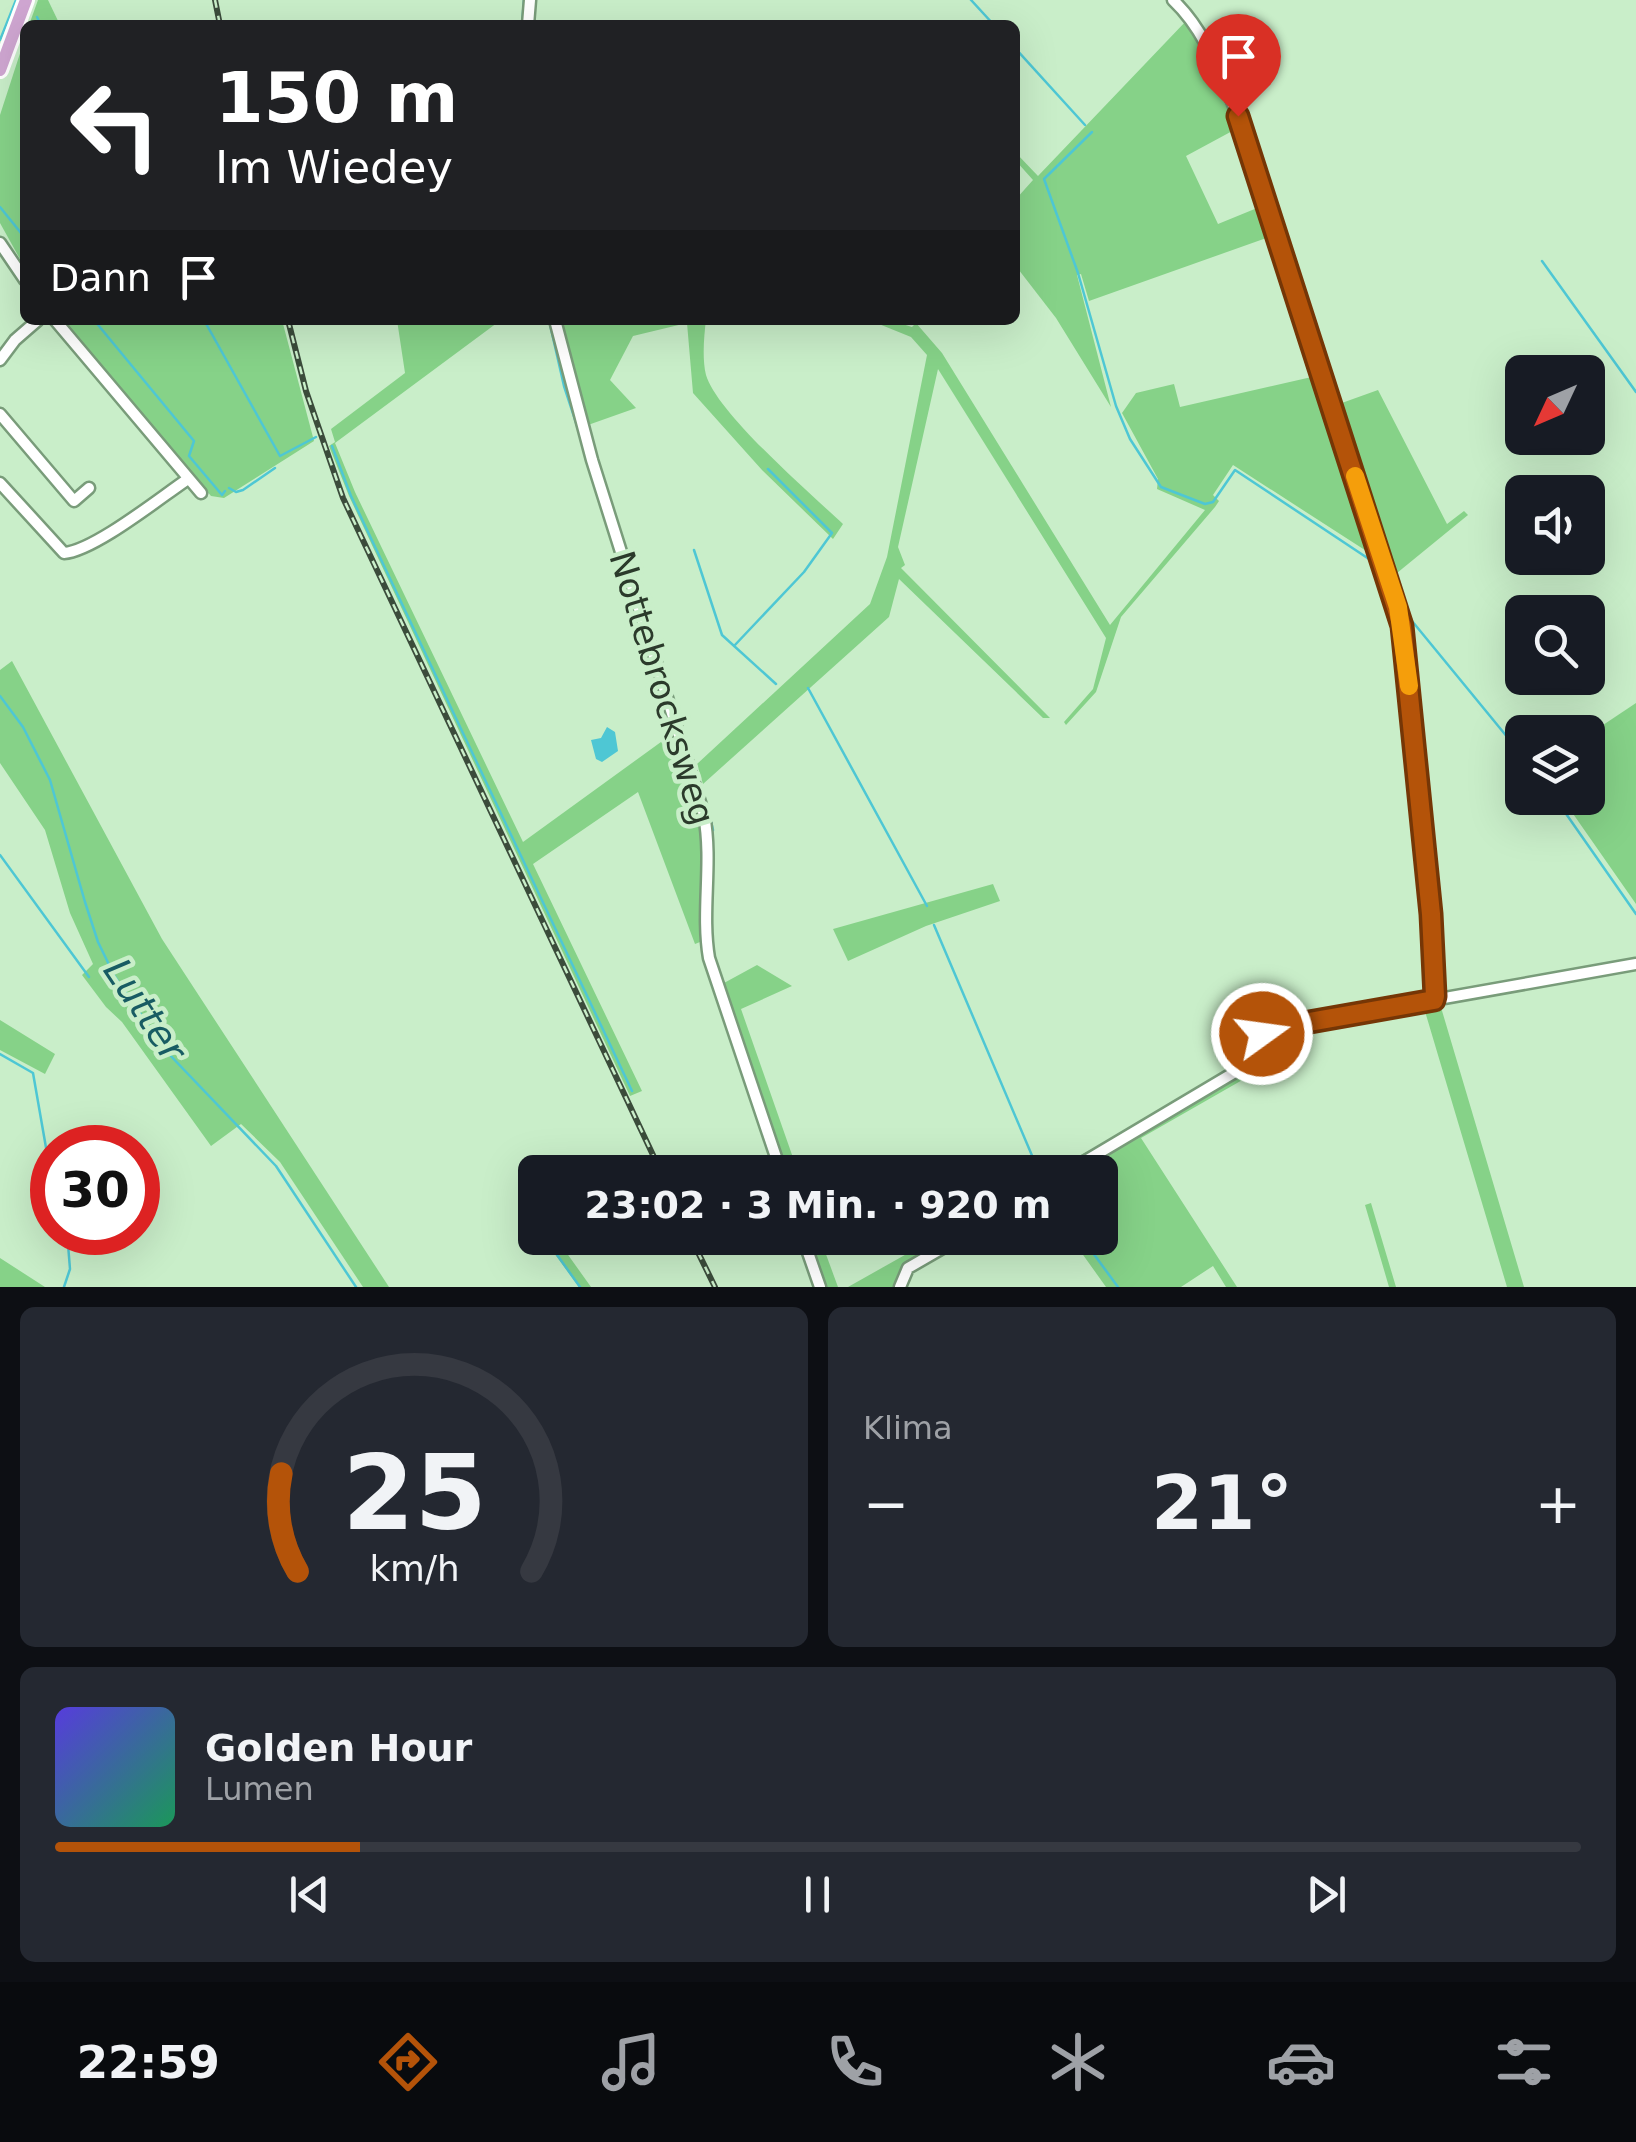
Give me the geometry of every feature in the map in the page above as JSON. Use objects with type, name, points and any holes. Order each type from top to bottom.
[{"type":"main road","points":[[0,70],[26,0]]},
{"type":"street","points":[[1172,0],[1191,17],[1206,43],[1238,116],[1398,607],[1406,648],[1428,876],[1434,1000]]},
{"type":"street","points":[[0,243],[20,273]]},
{"type":"street","points":[[0,360],[32,325]]},
{"type":"street","points":[[58,325],[201,493]]},
{"type":"street","name":"Nottebrocksweg","points":[[556,325],[592,460],[704,816],[709,958],[775,1155]]},
{"type":"street","points":[[0,414],[74,501],[89,488]]},
{"type":"street","points":[[0,483],[64,553],[74,553],[188,478]]},
{"type":"street","points":[[1096,1155],[1257,1059],[1264,1030],[1636,964]]},
{"type":"street","points":[[809,1255],[820,1287]]},
{"type":"street","points":[[900,1287],[908,1268],[931,1255]]},
{"type":"green space","points":[[38,0],[48,0],[58,20],[31,20]]},
{"type":"green space","points":[[1187,20],[1236,129],[1186,156],[1218,224],[1262,206],[1272,236],[1089,301],[1081,274],[1077,275],[1111,407],[1056,318],[1020,271],[1020,194],[1033,180],[1020,166],[1020,157],[1038,176]]},
{"type":"green space","points":[[20,53],[20,259],[0,223],[0,115]]},
{"type":"green space","points":[[66,325],[283,325],[314,441],[224,498],[211,496]]},
{"type":"green space","points":[[398,325],[494,325],[335,443],[523,842],[672,734],[702,838],[700,942],[695,944],[638,792],[533,864],[642,1091],[630,1096],[329,446],[335,442],[331,429],[405,373]]},
{"type":"green space","points":[[561,325],[679,325],[633,336],[610,380],[636,408],[588,425]]},
{"type":"green space","points":[[687,325],[706,325],[705,369],[714,391],[767,453],[843,524],[833,539],[762,470],[693,393]]},
{"type":"green space","points":[[881,325],[918,325],[942,353],[1110,625],[1205,510],[1157,489],[1158,479],[1122,413],[1136,393],[1174,384],[1180,407],[1316,376],[1371,554],[1233,465],[1213,495],[1219,501],[1215,507],[1121,617],[1096,692],[1066,725],[1064,722],[1093,689],[1106,638],[938,369],[898,547],[905,565],[901,568],[1050,718],[1043,718],[899,579],[889,617],[703,784],[697,764],[870,604],[887,557],[927,355],[911,337]]},
{"type":"green space","points":[[1378,390],[1447,524],[1464,511],[1468,515],[1397,573],[1339,404]]},
{"type":"green space","points":[[12,661],[162,939],[389,1287],[363,1287],[280,1162],[241,1124],[211,1146],[122,1022],[82,975],[93,964],[70,913],[45,830],[0,763],[0,670]]},
{"type":"green space","points":[[1636,703],[1636,904],[1574,815],[1605,815],[1605,724]]},
{"type":"green space","points":[[993,884],[1000,901],[926,926],[848,961],[833,929]]},
{"type":"green space","points":[[757,965],[792,986],[741,1009],[792,1155],[782,1155],[724,983]]},
{"type":"green space","points":[[1440,1004],[1524,1287],[1507,1287],[1424,1008]]},
{"type":"green space","points":[[0,1020],[55,1054],[45,1074],[0,1050]]},
{"type":"green space","points":[[1301,1026],[1312,1040],[1141,1138],[1237,1287],[1226,1287],[1213,1266],[1181,1287],[1106,1287],[1083,1255],[1118,1255],[1118,1155],[1081,1155],[1259,1060],[1268,1032]]},
{"type":"green space","points":[[1371,1203],[1396,1287],[1389,1287],[1365,1205]]},
{"type":"green space","points":[[555,1255],[568,1255],[591,1287],[579,1287]]},
{"type":"green space","points":[[816,1255],[826,1255],[838,1287],[827,1287]]},
{"type":"green space","points":[[905,1255],[923,1255],[904,1270],[897,1287],[848,1287]]},
{"type":"green space","points":[[0,1258],[45,1287],[0,1287]]},
{"type":"water","points":[[607,727],[615,732],[618,751],[602,762],[596,759],[591,740],[601,738]]},
{"type":"waterway","points":[[0,40],[16,0]]},
{"type":"waterway","points":[[522,20],[524,0]]},
{"type":"waterway","points":[[971,0],[989,20]]},
{"type":"waterway","points":[[1020,54],[1085,125]]},
{"type":"waterway","points":[[1092,132],[1044,179],[1078,273],[1116,406],[1130,439],[1161,487],[1205,504],[1213,502],[1235,470],[1378,565]]},
{"type":"waterway","points":[[0,207],[20,232]]},
{"type":"waterway","points":[[1542,261],[1636,392]]},
{"type":"waterway","points":[[98,325],[194,441],[189,456],[222,495],[225,491]]},
{"type":"waterway","points":[[207,325],[280,456],[316,437]]},
{"type":"waterway","points":[[550,325],[583,444]]},
{"type":"waterway","points":[[332,446],[351,496],[632,1091]]},
{"type":"waterway","points":[[229,488],[243,490],[275,468]]},
{"type":"waterway","points":[[734,646],[804,572],[832,533],[768,469]]},
{"type":"waterway","points":[[694,550],[722,635],[776,684]]},
{"type":"waterway","points":[[1391,569],[1412,621],[1505,734]]},
{"type":"waterway","points":[[652,668],[658,687]]},
{"type":"waterway","points":[[669,686],[705,800]]},
{"type":"waterway","points":[[808,688],[927,906]]},
{"type":"waterway","name":"Lutter","points":[[0,696],[23,727],[50,780],[98,942],[115,977],[167,1052],[276,1166],[356,1287]]},
{"type":"waterway","points":[[1567,815],[1636,914]]},
{"type":"waterway","points":[[710,817],[713,830]]},
{"type":"waterway","points":[[0,855],[89,977]]},
{"type":"waterway","points":[[934,925],[1032,1155]]},
{"type":"waterway","points":[[725,989],[781,1155]]},
{"type":"waterway","points":[[0,1054],[33,1073],[42,1125]]},
{"type":"waterway","points":[[64,1287],[70,1269],[69,1255]]},
{"type":"waterway","points":[[557,1255],[580,1287]]},
{"type":"waterway","points":[[815,1255],[826,1287]]},
{"type":"waterway","points":[[1094,1255],[1118,1287]]},
{"type":"railway","points":[[215,0],[219,20]]},
{"type":"railway","points":[[289,325],[306,391],[343,498],[653,1155]]},
{"type":"railway","points":[[699,1255],[715,1287]]},
{"type":"slow traffic","points":[[1355,476],[1398,607],[1409,686]]},
{"type":"route","points":[[1238,116],[1398,607],[1406,648],[1435,996],[1434,1000],[1264,1030],[1262,1034]]}]
